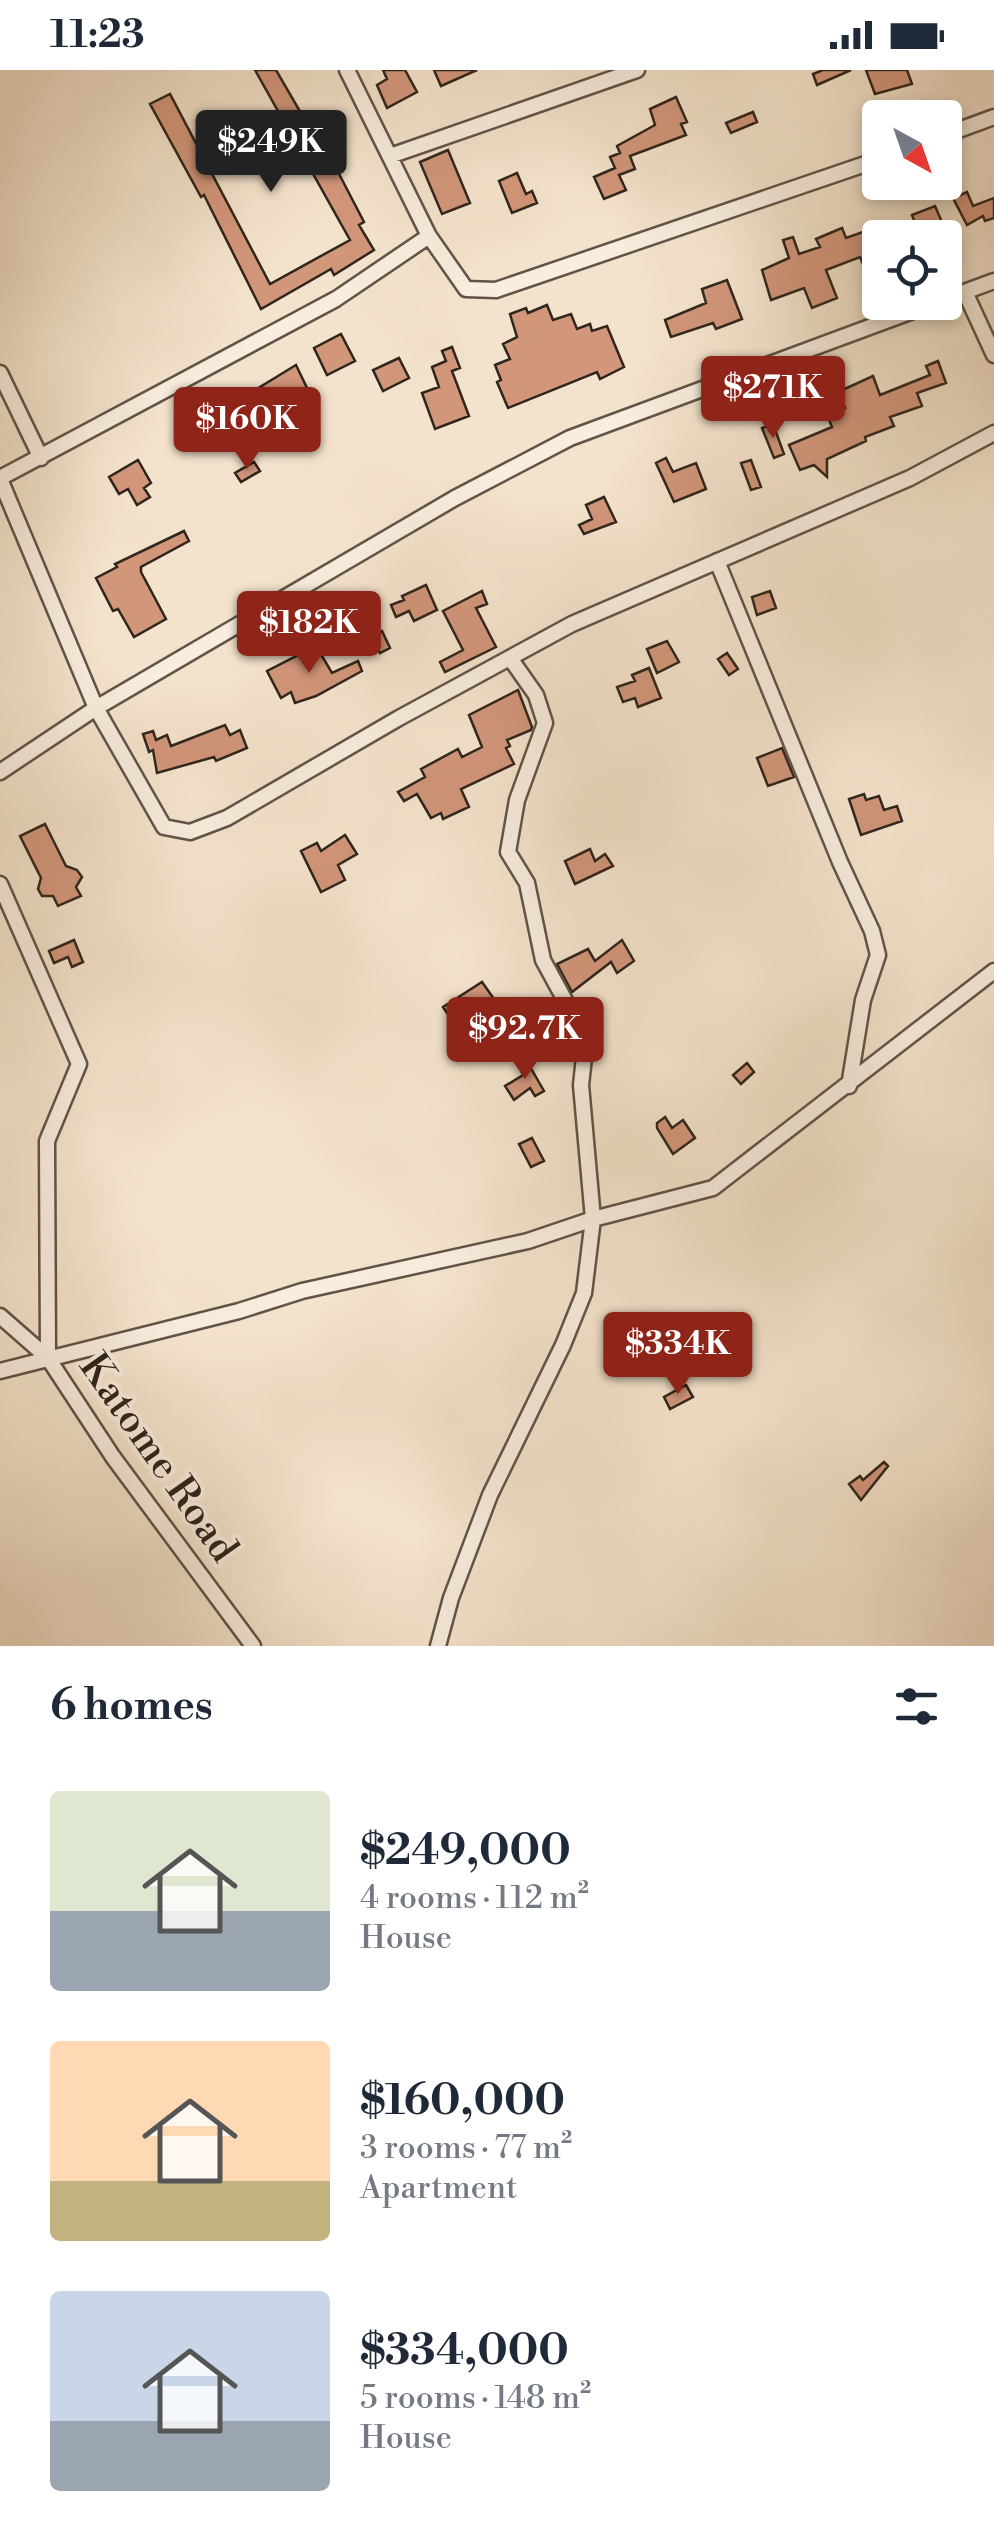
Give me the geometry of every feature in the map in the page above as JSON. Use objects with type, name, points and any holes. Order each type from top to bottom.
[{"type":"street","points":[[348,70],[429,236],[466,289],[496,290],[862,165]]},
{"type":"street","points":[[390,156],[637,70]]},
{"type":"street","points":[[962,129],[994,117]]},
{"type":"street","points":[[429,236],[336,299],[0,479],[96,708],[164,827],[190,832],[227,818],[572,624],[910,478],[994,433]]},
{"type":"street","points":[[962,294],[994,282]]},
{"type":"street","points":[[966,292],[994,356]]},
{"type":"street","points":[[0,772],[96,708],[455,498],[570,438],[888,320]]},
{"type":"street","points":[[0,373],[41,458]]},
{"type":"street","points":[[716,561],[872,931],[878,956],[863,1000],[849,1086]]},
{"type":"street","points":[[438,1646],[451,1598],[490,1495],[563,1345],[584,1292],[592,1218],[581,1085],[586,1039],[544,960],[527,883],[508,852],[517,800],[546,723],[536,695],[510,658]]},
{"type":"street","points":[[0,884],[79,1064],[47,1141],[48,1358]]},
{"type":"street","points":[[0,1371],[239,1311],[302,1291],[528,1241],[592,1218],[713,1188],[994,971]]},
{"type":"street","name":"Katome Road","points":[[0,1316],[48,1358],[112,1457],[253,1646]]},
{"type":"building","points":[[255,70],[276,70],[337,170],[364,222],[359,225],[374,250],[334,275],[331,269],[261,309],[204,195],[201,197],[150,104],[170,94],[270,284],[350,240]]},
{"type":"building","points":[[383,70],[405,70],[417,92],[387,108],[377,85],[387,79]]},
{"type":"building","points":[[434,70],[477,70],[441,86]]},
{"type":"building","points":[[851,70],[817,85],[813,74]]},
{"type":"building","points":[[866,70],[907,70],[912,84],[875,94]]},
{"type":"building","points":[[676,97],[687,122],[681,124],[686,135],[630,156],[635,169],[619,175],[626,190],[604,199],[594,177],[615,168],[610,157],[620,153],[617,146],[655,125],[650,109]]},
{"type":"building","points":[[753,112],[757,122],[731,133],[726,123]]},
{"type":"building","points":[[448,150],[470,203],[442,214],[420,162]]},
{"type":"building","points":[[517,173],[526,194],[532,191],[537,203],[512,213],[499,181]]},
{"type":"building","points":[[967,192],[973,206],[994,198],[994,218],[985,221],[983,216],[967,225],[954,200],[962,200],[962,194]]},
{"type":"building","points":[[935,206],[941,220],[914,220],[912,215]]},
{"type":"building","points":[[842,228],[846,238],[862,232],[862,262],[860,257],[826,270],[837,298],[812,308],[804,288],[771,300],[762,270],[789,258],[783,240],[793,237],[799,254],[820,247],[816,239]]},
{"type":"building","points":[[727,280],[742,319],[716,329],[713,323],[671,337],[665,320],[706,303],[702,289]]},
{"type":"building","points":[[547,305],[553,320],[571,314],[577,329],[590,324],[592,331],[607,326],[624,367],[600,379],[597,372],[508,408],[497,382],[501,380],[495,365],[510,359],[503,344],[517,337],[510,314],[526,308],[528,313]]},
{"type":"building","points":[[341,334],[355,361],[327,375],[314,348]]},
{"type":"building","points":[[452,347],[460,368],[452,371],[469,416],[435,429],[422,393],[439,387],[432,367],[446,361],[442,351]]},
{"type":"building","points":[[399,358],[409,378],[383,391],[373,370]]},
{"type":"building","points":[[938,361],[946,383],[917,393],[922,406],[890,417],[894,426],[827,459],[827,477],[814,465],[800,470],[789,445],[832,427],[827,415],[845,408],[838,392],[873,376],[880,395],[930,375],[926,366]]},
{"type":"building","points":[[296,365],[308,390],[271,408],[264,414],[266,421],[244,430],[237,418],[261,404],[255,390]]},
{"type":"building","points":[[773,424],[784,454],[774,458],[762,428]]},
{"type":"building","points":[[666,458],[673,472],[696,463],[706,489],[674,502],[656,463]]},
{"type":"building","points":[[138,460],[151,483],[144,488],[150,497],[137,505],[128,489],[119,494],[109,477]]},
{"type":"building","points":[[751,460],[761,487],[751,490],[741,463]]},
{"type":"building","points":[[254,462],[260,471],[241,482],[235,473]]},
{"type":"building","points":[[604,497],[616,522],[584,534],[579,525],[592,519],[586,505]]},
{"type":"building","points":[[184,531],[189,541],[141,567],[166,619],[134,637],[118,609],[113,611],[96,578],[117,567],[115,564]]},
{"type":"building","points":[[426,585],[437,610],[414,621],[409,611],[396,617],[391,605]]},
{"type":"building","points":[[482,591],[487,604],[476,608],[496,647],[445,672],[440,662],[463,650],[443,611]]},
{"type":"building","points":[[770,591],[776,608],[757,615],[752,597]]},
{"type":"building","points":[[382,631],[390,648],[380,653],[372,637]]},
{"type":"building","points":[[667,641],[679,662],[657,673],[647,649]]},
{"type":"building","points":[[316,646],[332,673],[358,661],[362,671],[295,703],[291,692],[281,698],[267,671]]},
{"type":"building","points":[[727,653],[738,669],[729,675],[718,659]]},
{"type":"building","points":[[649,668],[661,698],[638,707],[635,698],[623,702],[617,687],[635,681],[632,675]]},
{"type":"building","points":[[518,690],[532,727],[507,740],[510,746],[506,748],[514,764],[461,789],[469,807],[443,819],[441,813],[431,818],[417,794],[404,801],[398,792],[425,777],[421,769],[458,749],[462,757],[482,747],[469,715]]},
{"type":"building","points":[[225,725],[230,735],[240,730],[247,748],[216,761],[214,757],[157,773],[153,750],[149,752],[143,734],[153,731],[156,740],[167,735],[171,746]]},
{"type":"building","points":[[782,748],[794,777],[768,786],[757,758]]},
{"type":"building","points":[[864,794],[866,800],[879,796],[884,810],[897,806],[902,821],[861,835],[849,799]]},
{"type":"building","points":[[45,824],[66,866],[82,877],[76,887],[81,896],[58,906],[53,896],[42,896],[38,889],[41,878],[20,836]]},
{"type":"building","points":[[345,835],[357,854],[338,865],[345,880],[321,892],[301,851],[317,843],[321,851]]},
{"type":"building","points":[[590,849],[595,861],[605,854],[613,866],[575,884],[565,861]]},
{"type":"building","points":[[74,940],[83,962],[72,967],[68,957],[54,963],[49,951]]},
{"type":"building","points":[[622,940],[634,961],[617,973],[611,962],[572,992],[557,964],[588,949],[595,961]]},
{"type":"building","points":[[482,982],[516,1030],[499,1040],[496,1034],[489,1038],[476,1016],[457,1028],[443,1007]]},
{"type":"building","points":[[525,1058],[544,1091],[535,1096],[530,1088],[514,1100],[505,1086],[523,1075],[517,1062]]},
{"type":"building","points":[[747,1063],[754,1072],[741,1084],[733,1075]]},
{"type":"building","points":[[665,1117],[672,1128],[683,1120],[695,1138],[673,1154],[657,1128]]},
{"type":"building","points":[[532,1138],[544,1161],[531,1167],[519,1144]]},
{"type":"building","points":[[686,1385],[693,1397],[670,1409],[664,1397]]},
{"type":"building","points":[[884,1462],[888,1466],[861,1500],[849,1484],[860,1476],[863,1480]]}]
